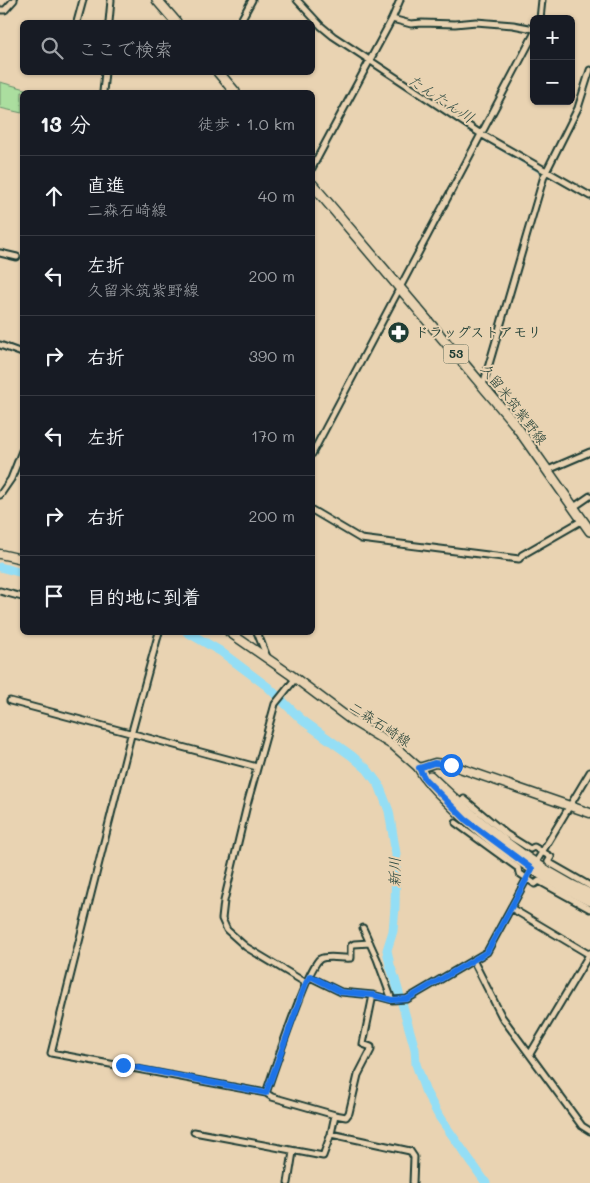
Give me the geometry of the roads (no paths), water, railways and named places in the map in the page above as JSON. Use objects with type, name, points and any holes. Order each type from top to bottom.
[{"type":"main road","points":[[157,0],[174,20]]},
{"type":"main road","points":[[221,75],[233,90]]},
{"type":"main road","name":"久留米筑紫野線","points":[[315,188],[514,423],[590,531]]},
{"type":"main road","points":[[0,554],[20,559]]},
{"type":"main road","name":"二森石崎線","points":[[233,635],[351,720],[394,746],[419,768]]},
{"type":"main road","points":[[419,768],[434,763],[451,765],[590,813]]},
{"type":"main road","points":[[419,768],[476,820],[534,866],[590,901]]},
{"type":"main road","points":[[534,866],[590,894]]},
{"type":"street","points":[[0,10],[5,10],[14,0]]},
{"type":"street","points":[[78,20],[83,0]]},
{"type":"street","points":[[111,0],[111,20]]},
{"type":"street","points":[[241,20],[252,0]]},
{"type":"street","points":[[297,0],[315,20]]},
{"type":"street","points":[[315,162],[392,19],[400,0]]},
{"type":"street","points":[[540,15],[542,0]]},
{"type":"street","points":[[392,19],[411,24],[476,22],[530,28]]},
{"type":"street","points":[[315,20],[369,62],[480,136],[590,196]]},
{"type":"street","points":[[315,448],[530,42]]},
{"type":"street","points":[[483,385],[545,173],[578,108],[590,70]]},
{"type":"street","points":[[103,90],[105,75]]},
{"type":"street","points":[[0,253],[17,257]]},
{"type":"street","points":[[0,345],[20,352]]},
{"type":"street","points":[[548,470],[590,452]]},
{"type":"street","points":[[0,495],[11,479],[20,456]]},
{"type":"street","points":[[574,507],[590,496]]},
{"type":"street","points":[[315,512],[361,539],[520,559],[522,555],[583,520]]},
{"type":"street","points":[[0,590],[20,596]]},
{"type":"street","points":[[158,635],[131,734],[51,1053],[266,1093],[272,1097],[346,1118],[349,1113],[358,1075],[371,1050],[371,1047],[363,1044],[373,995]]},
{"type":"street","points":[[258,635],[269,660]]},
{"type":"street","points":[[295,679],[275,704],[224,901],[222,919],[224,925],[234,938],[306,983]]},
{"type":"street","points":[[10,701],[258,767]]},
{"type":"street","points":[[310,976],[341,992],[373,995],[392,1000],[407,999],[487,952],[527,878],[590,772]]},
{"type":"street","points":[[464,799],[506,834],[530,850],[534,847],[551,857],[548,862],[590,886]]},
{"type":"street","points":[[456,823],[518,868],[518,873],[535,884],[539,881],[590,909]]},
{"type":"street","points":[[511,908],[590,954],[530,1054]]},
{"type":"street","points":[[363,928],[392,1000]]},
{"type":"street","points":[[266,1093],[306,983],[318,962],[321,959],[351,958],[351,946],[354,944],[370,943]]},
{"type":"street","points":[[473,960],[502,1017],[582,1126],[590,1131]]},
{"type":"street","points":[[194,1132],[293,1152],[323,1156],[335,1115]]},
{"type":"street","points":[[331,1134],[410,1151],[414,1157],[413,1183]]},
{"type":"street","points":[[288,1183],[293,1152]]},
{"type":"waterway","name":"たんたん川","points":[[293,0],[298,5]]},
{"type":"waterway","name":"たんたん川","points":[[333,39],[367,62]]},
{"type":"waterway","name":"たんたん川","points":[[370,64],[477,136]]},
{"type":"waterway","name":"たんたん川","points":[[480,138],[542,174]]},
{"type":"waterway","name":"たんたん川","points":[[545,175],[590,200]]},
{"type":"waterway","name":"新川","points":[[0,567],[20,572]]},
{"type":"waterway","name":"新川","points":[[192,635],[220,651],[268,687],[302,720],[367,769],[379,785],[389,811],[396,854],[393,931],[387,950],[415,1049],[416,1064],[425,1090],[440,1118],[486,1183]]},
{"type":"place","name":"ドラッグストアモリ","points":[[399,332]]}]
